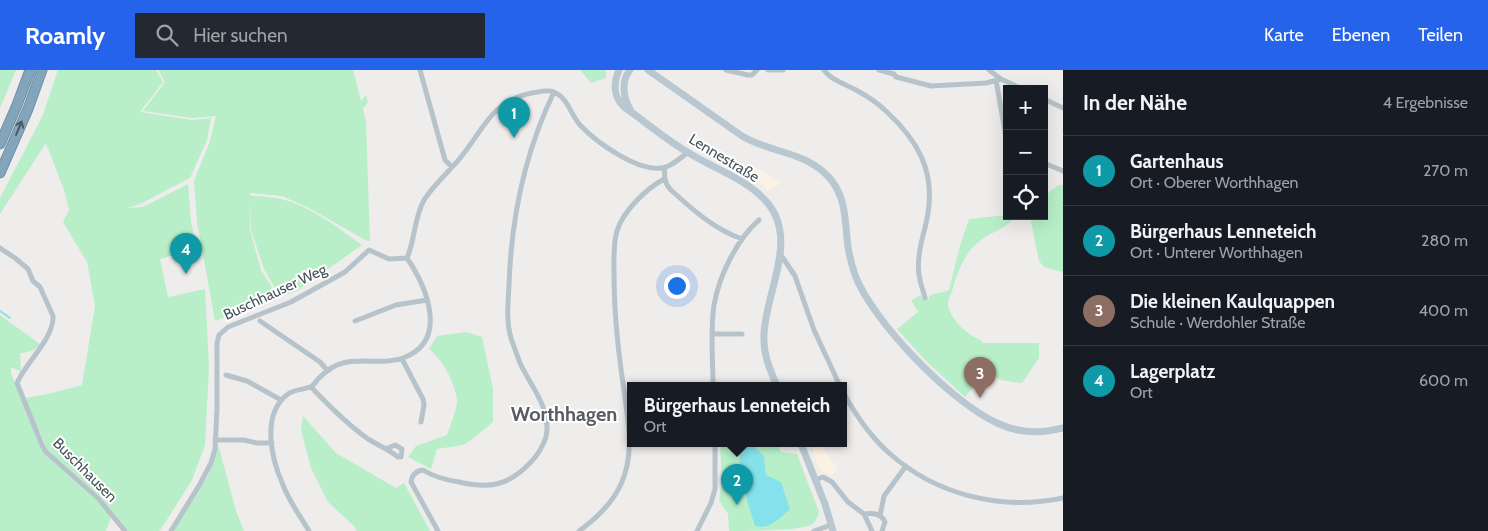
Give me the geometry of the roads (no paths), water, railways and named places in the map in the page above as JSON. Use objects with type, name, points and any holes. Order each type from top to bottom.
[{"type":"highway","points":[[0,144],[30,70]]},
{"type":"highway","points":[[0,173],[28,109],[42,70]]},
{"type":"street","points":[[420,70],[445,160],[452,167]]},
{"type":"street","points":[[612,70],[616,96]]},
{"type":"street","points":[[616,96],[615,84],[619,70]]},
{"type":"street","points":[[630,70],[626,77],[624,91],[628,105],[633,113]]},
{"type":"street","points":[[648,70],[742,136],[758,144],[805,159],[820,168],[827,175],[836,187],[842,200],[850,259],[862,289],[890,330],[935,378],[959,399],[980,414],[1006,427],[1034,432],[1063,428]]},
{"type":"street","points":[[726,70],[752,75],[757,70]]},
{"type":"street","points":[[768,70],[783,70]]},
{"type":"street","points":[[824,70],[829,76],[857,90],[882,108],[904,129],[916,144],[927,172],[930,190],[928,214],[918,262],[925,298]]},
{"type":"street","points":[[879,70],[894,74],[896,77],[931,86],[986,83],[999,79]]},
{"type":"street","points":[[989,70],[999,79],[1013,85]]},
{"type":"street","points":[[999,79],[1005,130]]},
{"type":"street","points":[[309,531],[283,486],[272,443],[271,421],[273,413],[281,400],[290,392],[311,387],[327,370],[343,363],[402,359],[424,342],[429,332],[430,313],[418,276],[407,258],[412,247],[417,221],[423,202],[431,190],[462,156],[486,121],[500,108],[514,99],[543,91],[554,92],[563,98],[580,125],[619,156],[636,164],[665,167],[673,164],[688,152]]},
{"type":"street","points":[[438,531],[411,482],[416,472],[423,470],[438,477],[474,486],[500,484],[508,481],[524,469],[540,450],[546,437],[544,412],[511,338],[508,310],[509,271],[514,224],[524,175],[554,92]]},
{"type":"street","name":"Lennestraße","points":[[616,96],[622,105],[688,152],[733,176],[764,199],[775,215],[782,242],[781,255],[765,320],[764,336],[765,353],[776,382]]},
{"type":"street","points":[[1048,101],[1063,108]]},
{"type":"street","points":[[1048,164],[1063,171]]},
{"type":"street","points":[[665,167],[664,179],[668,187],[698,215],[728,234],[742,240]]},
{"type":"street","points":[[627,414],[618,353],[615,314],[614,254],[616,232],[622,220],[641,196],[656,183],[664,179]]},
{"type":"street","points":[[713,382],[712,334],[714,304],[728,263],[750,227],[758,220]]},
{"type":"street","name":"Buschhausen","points":[[0,248],[28,269],[33,281],[40,287],[53,316],[48,333],[36,356],[17,384],[42,445],[54,460],[98,498],[125,531]]},
{"type":"street","name":"Buschhauser Weg","points":[[171,531],[200,484],[211,463],[215,449],[218,409],[217,343],[223,331],[228,327],[291,302],[345,272],[369,250],[389,259],[407,258]]},
{"type":"street","points":[[781,255],[795,276],[814,330],[838,382]]},
{"type":"street","points":[[355,321],[396,305],[427,300]]},
{"type":"street","name":"Buschhauser Weg","points":[[260,321],[268,329],[320,362],[327,370]]},
{"type":"street","points":[[712,334],[742,334]]},
{"type":"street","points":[[402,359],[423,399],[424,405],[421,422]]},
{"type":"street","points":[[226,375],[247,381],[281,400]]},
{"type":"street","points":[[311,387],[344,420],[386,450]]},
{"type":"street","points":[[847,399],[868,431],[888,452],[930,482],[961,494],[995,502],[1026,503],[1063,498]]},
{"type":"street","points":[[216,440],[272,443]]},
{"type":"street","points":[[579,531],[597,518],[609,506],[622,482],[630,447]]},
{"type":"street","points":[[698,531],[711,503],[715,489],[715,447]]},
{"type":"street","points":[[802,447],[832,528],[814,531]]},
{"type":"street","points":[[880,516],[884,496],[906,466]]},
{"type":"street","points":[[815,480],[823,477],[828,479],[848,502],[864,514],[872,531]]},
{"type":"street","points":[[864,514],[880,516],[885,522],[882,531]]},
{"type":"water","points":[[740,447],[754,447],[764,456],[766,475],[781,482],[790,509],[770,525],[755,526],[741,475]]},
{"type":"waterway","points":[[0,311],[10,318]]},
{"type":"place","name":"Gartenhaus","points":[[514,138]]},
{"type":"place","name":"Lagerplatz","points":[[186,274]]},
{"type":"place","name":"Die kleinen Kaulquappen","points":[[980,398]]},
{"type":"place","name":"Bürgerhaus Lenneteich","points":[[737,505]]},
{"type":"district","name":"Worthhagen","points":[[564,414]]}]
